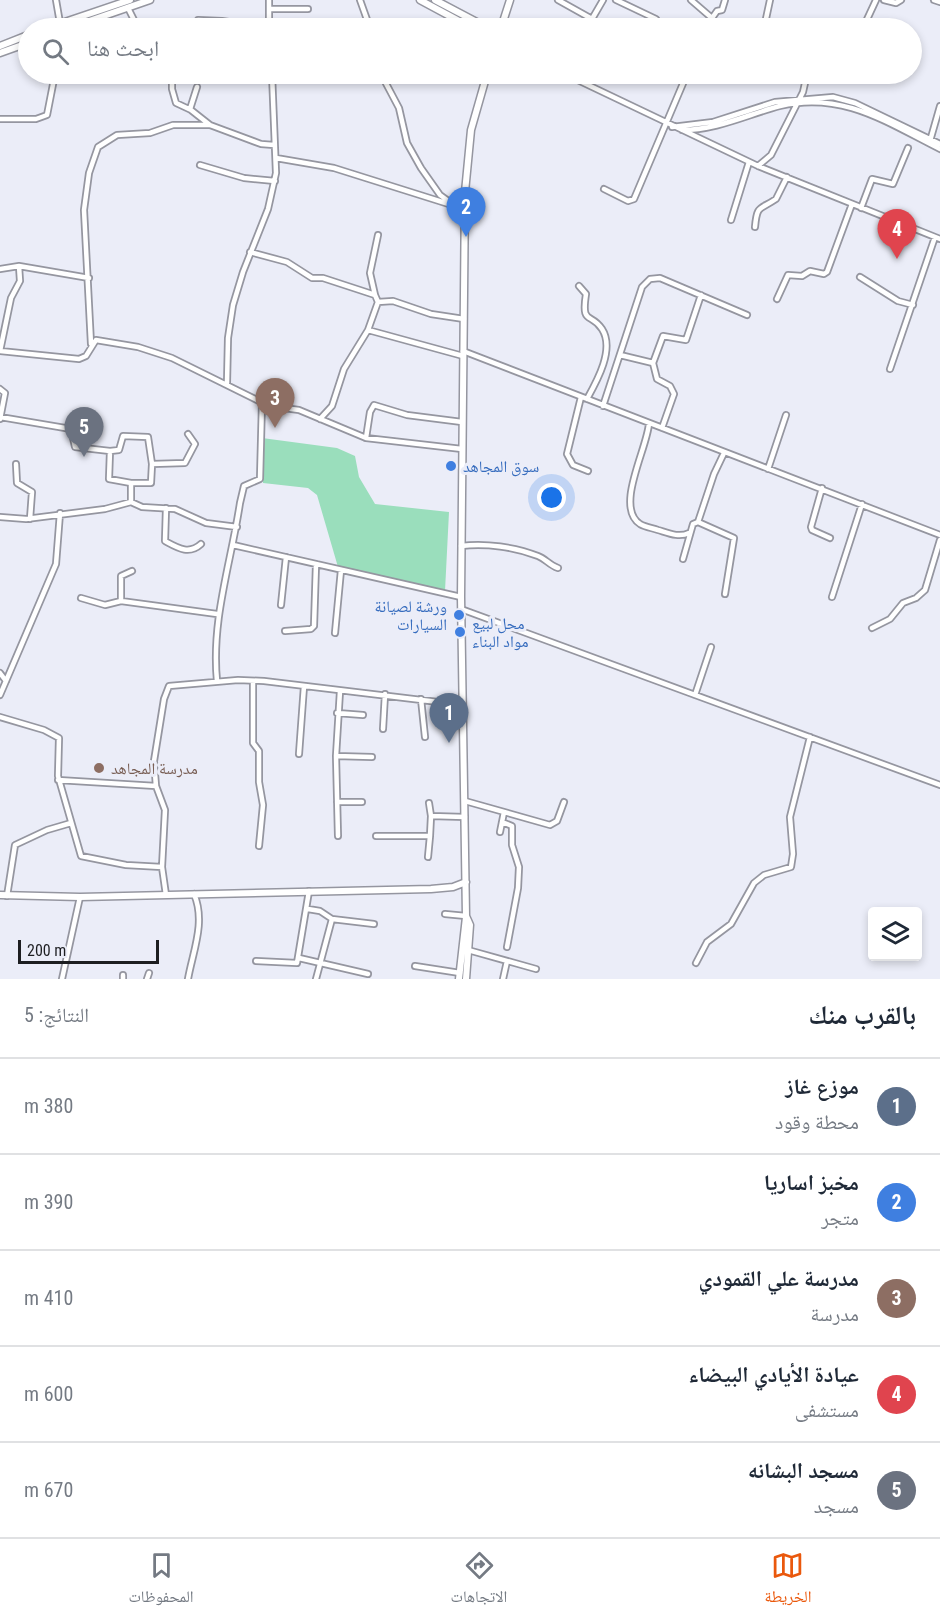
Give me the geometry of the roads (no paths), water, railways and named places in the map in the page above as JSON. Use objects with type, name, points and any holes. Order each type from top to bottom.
[{"type":"main road","points":[[75,18],[130,0]]},
{"type":"main road","points":[[98,18],[150,0]]},
{"type":"main road","points":[[420,0],[453,18]]},
{"type":"main road","points":[[435,0],[469,18]]},
{"type":"main road","points":[[504,18],[510,0]]},
{"type":"main road","points":[[0,46],[18,39]]},
{"type":"main road","points":[[0,54],[18,47]]},
{"type":"main road","points":[[459,976],[463,925],[466,916],[461,609],[465,213],[471,130],[484,84]]},
{"type":"main road","points":[[3,896],[80,897],[449,887],[466,882]]},
{"type":"main road","points":[[449,887],[466,897]]},
{"type":"main road","points":[[466,916],[470,925],[466,979]]},
{"type":"street","points":[[56,0],[59,18]]},
{"type":"street","points":[[269,0],[269,18]]},
{"type":"street","points":[[360,0],[366,18]]},
{"type":"street","points":[[558,0],[590,18]]},
{"type":"street","points":[[593,18],[603,0]]},
{"type":"street","points":[[616,0],[654,18]]},
{"type":"street","points":[[691,0],[711,18]]},
{"type":"street","points":[[713,18],[717,11],[722,10],[725,0]]},
{"type":"street","points":[[766,18],[770,0]]},
{"type":"street","points":[[868,18],[876,0]]},
{"type":"street","points":[[884,0],[896,3],[901,0]]},
{"type":"street","points":[[934,0],[940,2]]},
{"type":"street","points":[[128,8],[133,18]]},
{"type":"street","points":[[269,9],[308,9]]},
{"type":"street","points":[[0,119],[36,119],[47,115],[53,84]]},
{"type":"street","points":[[171,84],[175,102],[190,109],[210,125],[261,144],[274,145]]},
{"type":"street","points":[[227,383],[231,316],[250,252],[268,209],[275,181],[276,133],[273,84]]},
{"type":"street","points":[[386,84],[399,108],[407,143],[416,160],[440,195],[465,213]]},
{"type":"street","points":[[585,84],[748,162],[938,238],[890,369]]},
{"type":"street","points":[[604,189],[632,202],[683,84]]},
{"type":"street","points":[[758,166],[771,155],[806,84]]},
{"type":"street","points":[[190,109],[197,87]]},
{"type":"street","points":[[672,127],[713,122],[775,102],[826,96],[845,99],[940,147]]},
{"type":"street","points":[[679,130],[703,130],[796,104],[823,101],[843,104],[930,142]]},
{"type":"street","points":[[930,142],[940,106]]},
{"type":"street","points":[[19,266],[20,281],[11,298],[0,351],[81,359],[88,354],[91,344],[85,202],[91,162],[98,147],[117,135],[150,133],[173,125],[210,125]]},
{"type":"street","points":[[861,208],[872,179],[893,184],[908,147]]},
{"type":"street","points":[[276,158],[333,168],[455,206]]},
{"type":"street","points":[[732,220],[748,162]]},
{"type":"street","points":[[200,165],[244,178],[275,181]]},
{"type":"street","points":[[755,227],[756,212],[760,206],[776,199],[787,177]]},
{"type":"street","points":[[777,298],[788,275],[802,276],[810,271],[824,274],[826,272],[852,204]]},
{"type":"street","points":[[321,419],[332,406],[344,369],[368,330],[378,302],[370,273],[378,235]]},
{"type":"street","points":[[250,252],[287,262],[312,278],[323,278],[375,295]]},
{"type":"street","points":[[0,269],[19,266],[89,278]]},
{"type":"street","points":[[860,277],[898,301],[913,305]]},
{"type":"street","points":[[603,406],[645,283],[653,278],[660,278],[747,315]]},
{"type":"street","points":[[579,286],[586,294],[585,313],[590,320],[601,327],[607,341],[605,355],[584,398],[567,454],[573,465],[588,471]]},
{"type":"street","points":[[662,428],[674,394],[670,387],[657,379],[653,363],[663,336],[686,340],[701,295]]},
{"type":"street","points":[[378,302],[393,301],[431,314],[464,319]]},
{"type":"street","points":[[368,330],[463,353],[822,488],[940,535]]},
{"type":"street","points":[[91,344],[98,340],[153,351],[227,383],[262,402],[277,408],[300,410],[366,438],[462,449]]},
{"type":"street","points":[[620,355],[653,363]]},
{"type":"street","points":[[0,388],[4,393],[0,418],[71,429],[75,447],[119,450],[123,436],[148,437],[152,464],[151,483],[110,480],[110,451]]},
{"type":"street","points":[[217,681],[215,637],[218,614],[244,486],[260,479],[262,402]]},
{"type":"street","points":[[366,438],[370,412],[374,405],[407,415],[462,422]]},
{"type":"street","points":[[768,469],[786,415]]},
{"type":"street","points":[[649,423],[648,440],[633,481],[630,498],[633,513],[636,520],[644,526],[675,535],[689,533]]},
{"type":"street","points":[[152,464],[185,463],[195,444],[188,435]]},
{"type":"street","points":[[682,559],[689,533],[693,524],[698,522],[711,481],[724,453]]},
{"type":"street","points":[[16,464],[17,483],[32,492],[30,519]]},
{"type":"street","points":[[131,483],[131,502]]},
{"type":"street","points":[[822,488],[811,527],[812,530],[830,538]]},
{"type":"street","points":[[0,517],[30,519],[60,513],[103,510],[131,502],[142,507],[178,510],[206,523],[237,526]]},
{"type":"street","points":[[832,597],[862,504]]},
{"type":"street","points":[[166,508],[165,541],[184,551],[195,549],[201,544]]},
{"type":"street","points":[[0,695],[56,564],[60,513]]},
{"type":"street","points":[[698,522],[734,538],[725,594]]},
{"type":"street","points":[[872,628],[890,619],[903,603],[916,598],[925,590],[940,540]]},
{"type":"street","points":[[233,545],[461,597]]},
{"type":"street","points":[[461,546],[475,545],[516,550],[540,557],[550,566],[558,568]]},
{"type":"street","points":[[281,605],[286,558]]},
{"type":"street","points":[[285,631],[311,629],[314,626],[316,564]]},
{"type":"street","points":[[335,633],[341,570]]},
{"type":"street","points":[[121,602],[121,576],[132,571]]},
{"type":"street","points":[[81,598],[105,605],[121,602],[218,614]]},
{"type":"street","points":[[461,609],[940,785]]},
{"type":"street","points":[[694,694],[711,647]]},
{"type":"street","points":[[0,673],[6,681]]},
{"type":"street","points":[[166,895],[162,867],[165,810],[156,786],[155,752],[167,688],[171,685],[253,681],[385,694],[463,705]]},
{"type":"street","points":[[253,681],[253,743],[259,751],[259,782],[263,805],[259,846]]},
{"type":"street","points":[[299,754],[304,686]]},
{"type":"street","points":[[338,836],[336,756],[340,691]]},
{"type":"street","points":[[383,729],[385,694]]},
{"type":"street","points":[[421,699],[424,737]]},
{"type":"street","points":[[337,713],[363,715]]},
{"type":"street","points":[[0,717],[58,735],[60,742],[58,780],[82,856],[126,865],[162,867]]},
{"type":"street","points":[[696,963],[707,942],[731,924],[754,883],[764,875],[790,867],[793,854],[790,817],[810,737]]},
{"type":"street","points":[[336,756],[372,757]]},
{"type":"street","points":[[58,780],[156,786]]},
{"type":"street","points":[[465,801],[552,825],[557,821],[564,802]]},
{"type":"street","points":[[338,802],[362,802]]},
{"type":"street","points":[[428,857],[431,816],[429,803]]},
{"type":"street","points":[[500,832],[504,812]]},
{"type":"street","points":[[431,816],[465,817]]},
{"type":"street","points":[[502,822],[512,826],[512,845],[519,867],[518,888],[507,947]]},
{"type":"street","points":[[3,896],[15,845],[47,830],[71,823]]},
{"type":"street","points":[[376,836],[430,836]]},
{"type":"street","points":[[256,961],[297,963],[308,909],[309,890]]},
{"type":"street","points":[[188,979],[198,930],[199,910],[194,894]]},
{"type":"street","points":[[62,979],[80,897]]},
{"type":"street","points":[[308,909],[320,911],[332,919],[374,924]]},
{"type":"street","points":[[445,914],[466,916]]},
{"type":"street","points":[[316,979],[332,919]]},
{"type":"street","points":[[468,950],[536,969]]},
{"type":"street","points":[[299,958],[320,965],[368,974]]},
{"type":"street","points":[[503,979],[507,962]]},
{"type":"street","points":[[415,966],[459,976]]},
{"type":"street","points":[[147,979],[149,973]]},
{"type":"place","name":"مخبز اساريا","points":[[466,237]]},
{"type":"place","name":"عيادة الأيادي البيضاء","points":[[897,259]]},
{"type":"place","name":"مدرسة علي القمودي","points":[[275,428]]},
{"type":"place","name":"مسجد البشانه","points":[[84,457]]},
{"type":"place","name":"سوق المجاهد","points":[[451,466]]},
{"type":"place","name":"ورشة لصيانة السيارات","points":[[459,615]]},
{"type":"place","name":"محل لبيع مواد البناء","points":[[460,632]]},
{"type":"place","name":"موزع غاز","points":[[449,743]]},
{"type":"place","name":"مدرسة المجاهد","points":[[99,768]]}]
